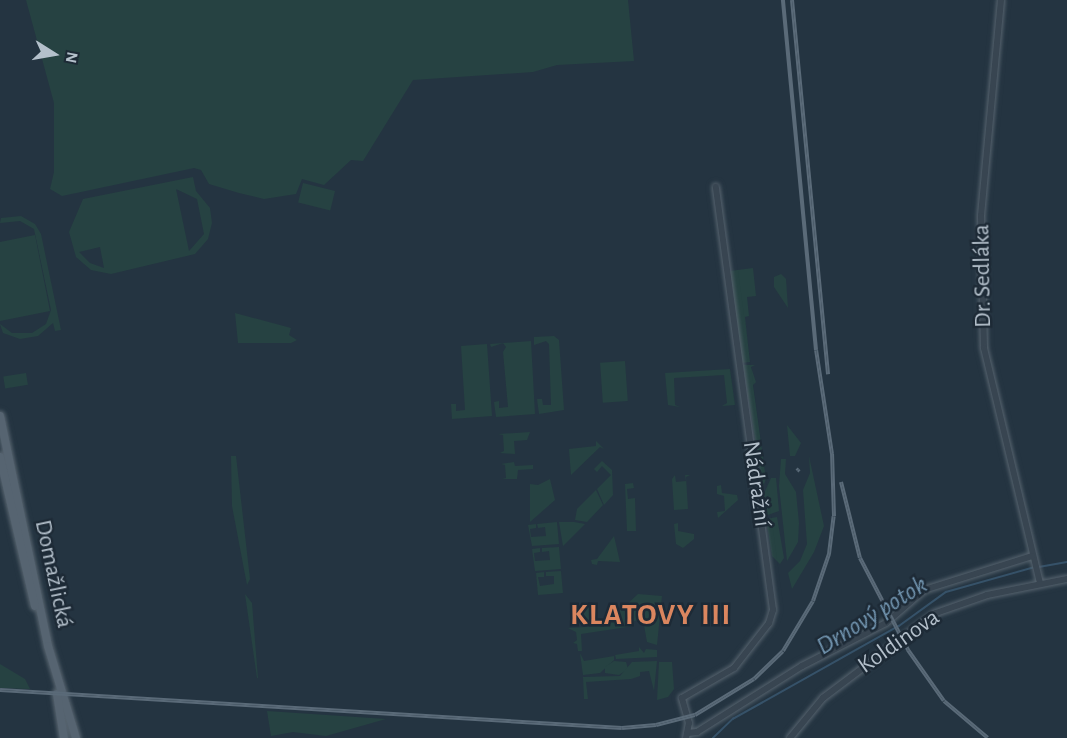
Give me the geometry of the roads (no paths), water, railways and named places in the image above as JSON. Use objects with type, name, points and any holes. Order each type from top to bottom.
[{"type":"main road","name":"Domažlická","points":[[0,416],[48,646],[76,738]]},
{"type":"main road","name":"Domažlická","points":[[0,457],[64,738]]},
{"type":"street","name":"Dr. Sedláka","points":[[1002,0],[981,216],[984,348],[1039,580]]},
{"type":"street","name":"Nádražní","points":[[687,735],[682,698],[734,668],[769,623],[773,610],[716,187]]},
{"type":"street","points":[[687,735],[697,732],[802,666],[886,623],[924,590],[1033,558]]},
{"type":"street","name":"Koldinova","points":[[790,738],[823,698],[936,613],[979,597],[1039,580],[1067,579]]},
{"type":"waterway","name":"Drnový potok","points":[[1039,567],[1067,562]]},
{"type":"waterway","name":"Drnový potok","points":[[713,738],[733,719],[899,626],[946,592],[1035,567]]},
{"type":"railway","points":[[0,690],[622,728],[656,725],[695,715],[754,679],[783,651],[813,601],[829,554],[834,516],[832,454],[816,350],[783,0]]},
{"type":"railway","points":[[792,0],[828,374]]},
{"type":"railway","points":[[841,482],[860,558],[908,650],[944,701],[988,738]]},
{"type":"district","name":"KLATOVY III","points":[[651,615]]}]
